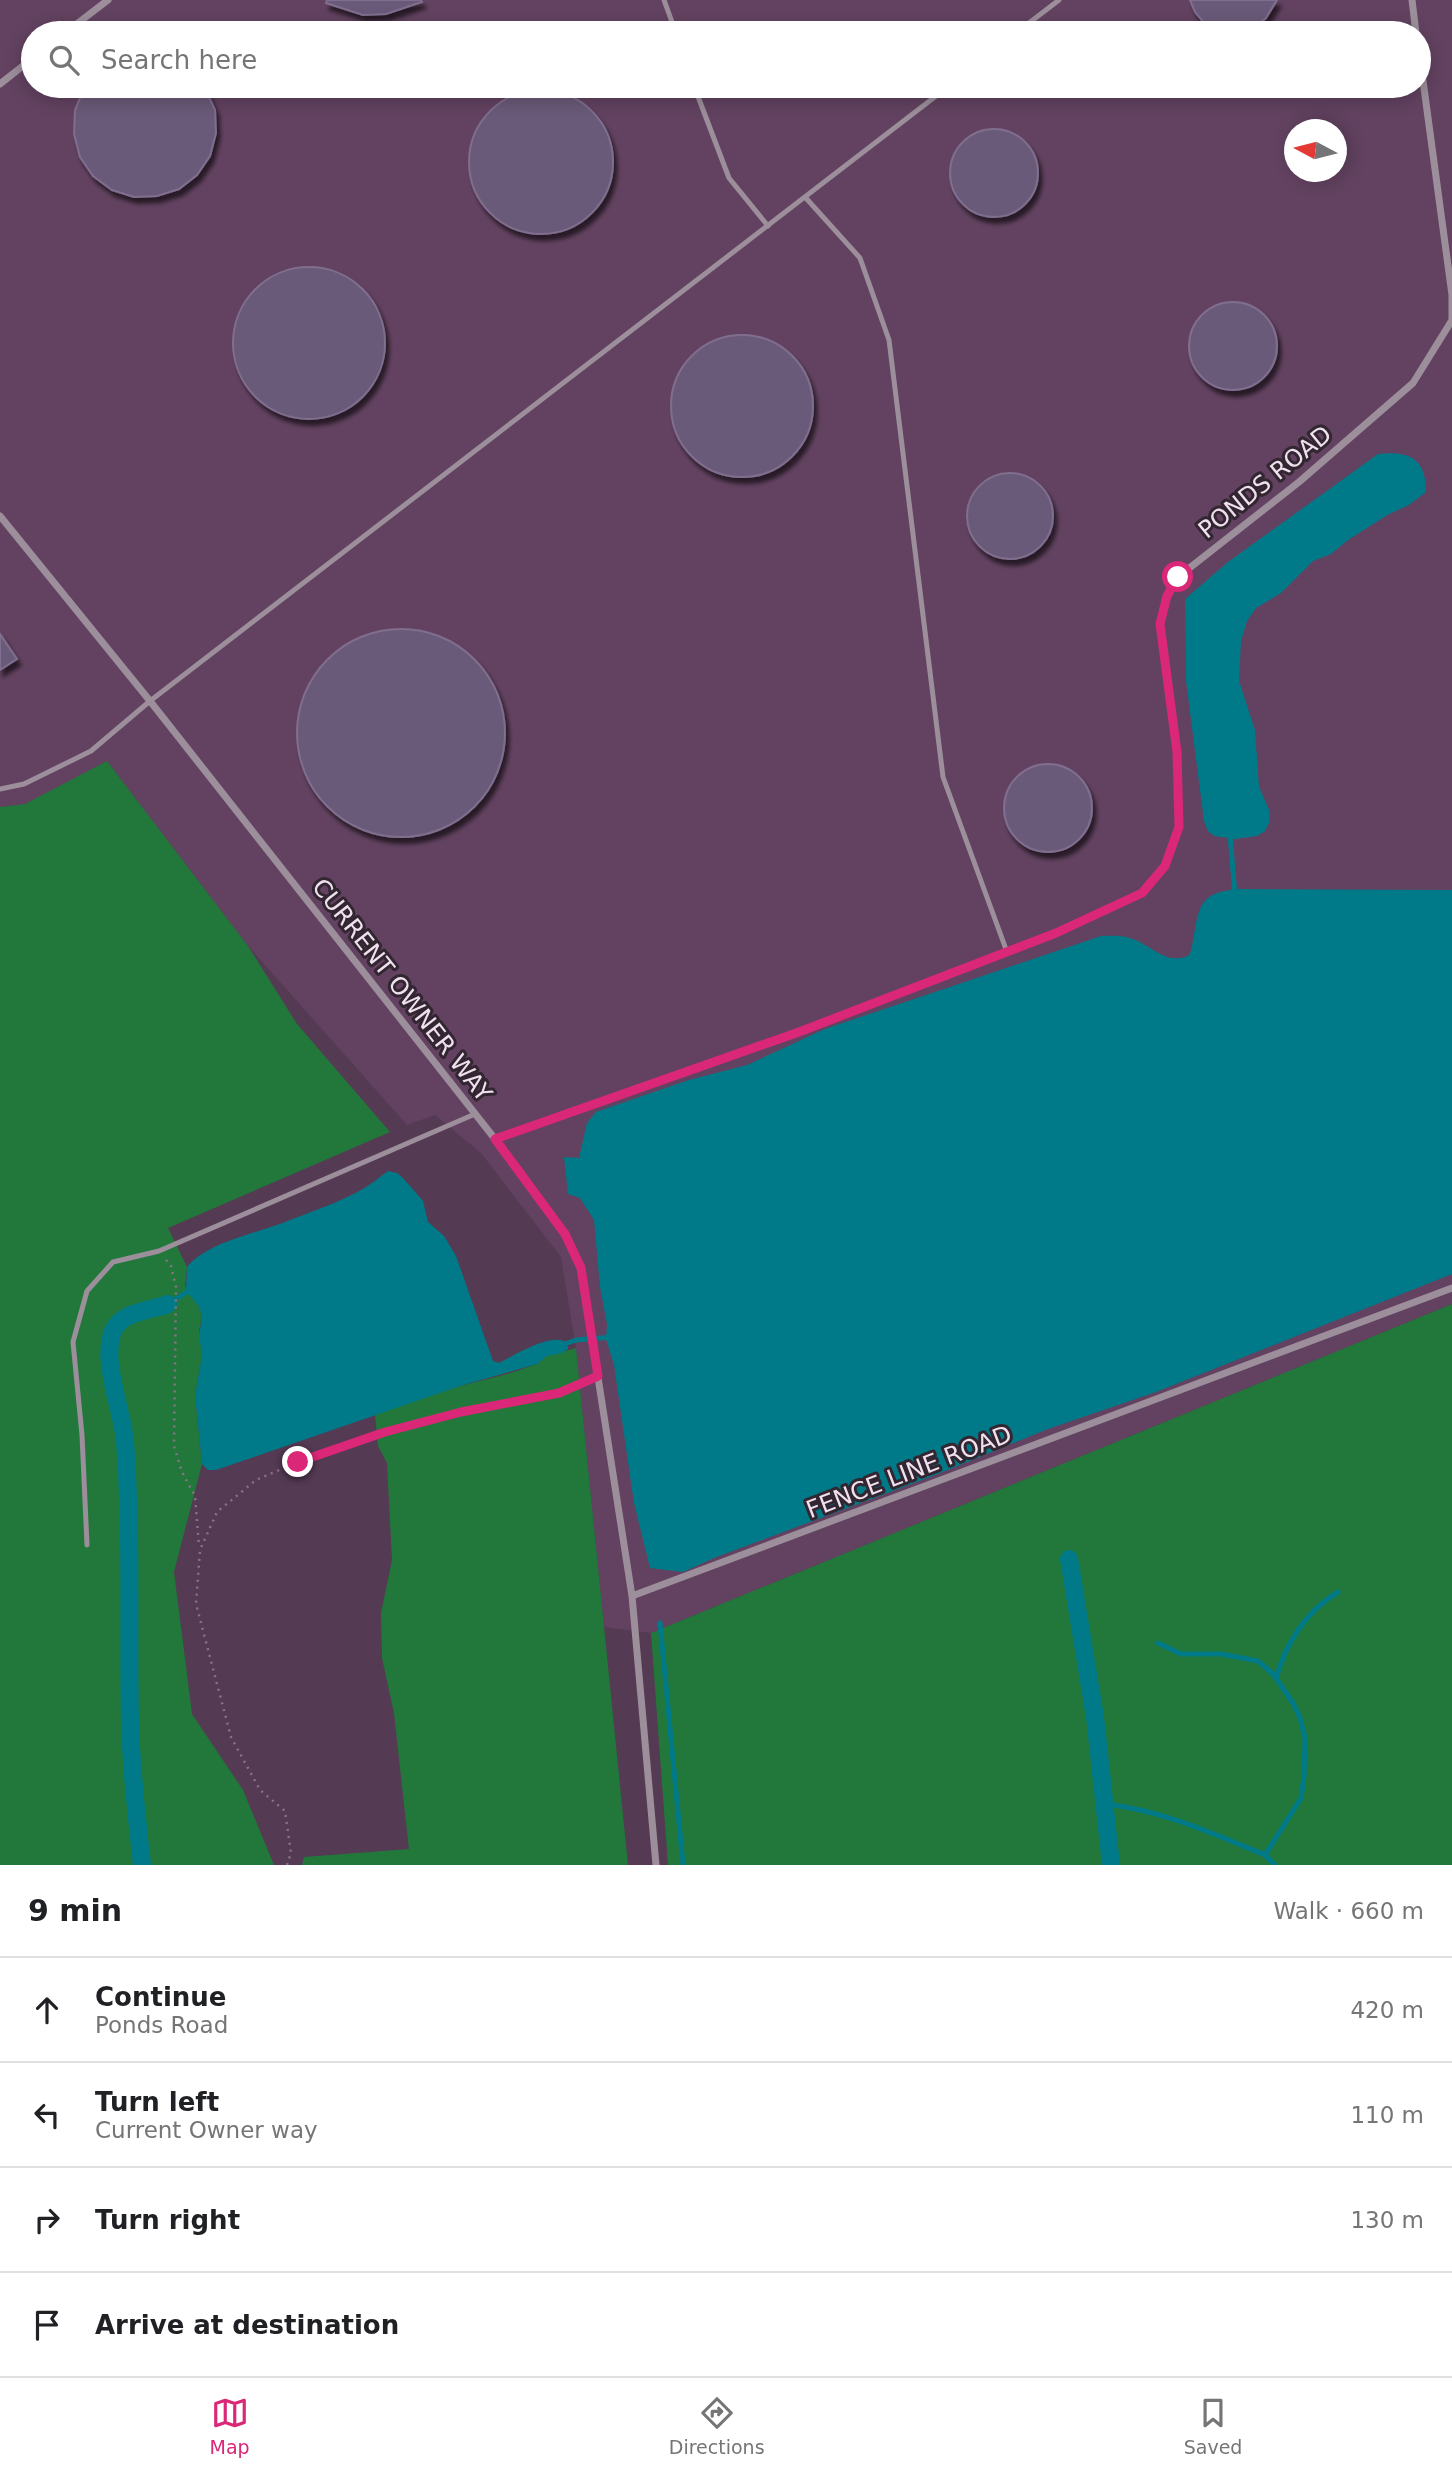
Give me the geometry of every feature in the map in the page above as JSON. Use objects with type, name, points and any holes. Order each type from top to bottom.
[{"type":"street","points":[[81,21],[108,0]]},
{"type":"street","points":[[1412,0],[1415,21]]},
{"type":"street","points":[[0,84],[21,67]]},
{"type":"street","name":"PONDS ROAD","points":[[495,1139],[799,1032],[1056,933],[1142,893],[1165,866],[1179,827],[1177,752],[1160,624],[1167,596],[1178,577],[1299,482],[1413,383],[1452,320],[1452,295],[1425,98]]},
{"type":"street","name":"CURRENT OWNER WAY","points":[[0,516],[150,701],[495,1139],[565,1234],[581,1268],[632,1596]]},
{"type":"street","name":"FENCE LINE ROAD","points":[[632,1596],[1452,1288]]},
{"type":"street","points":[[632,1596],[656,1865]]},
{"type":"lane","points":[[664,0],[672,21]]},
{"type":"lane","points":[[1032,21],[1059,0]]},
{"type":"lane","points":[[699,98],[729,177],[768,226]]},
{"type":"lane","points":[[0,789],[24,784],[91,751],[150,701],[933,98]]},
{"type":"lane","points":[[805,197],[860,258],[889,340],[943,777],[1007,952]]},
{"type":"lane","points":[[87,1545],[82,1435],[73,1342],[87,1291],[113,1262],[159,1251],[475,1114]]},
{"type":"path","points":[[159,1251],[171,1266],[176,1287],[174,1446],[182,1472],[195,1496],[200,1550],[196,1604],[231,1737],[260,1790],[285,1811],[291,1853],[287,1865]]},
{"type":"path","points":[[200,1550],[217,1512],[256,1479],[385,1432],[461,1412],[559,1393],[598,1376]]},
{"type":"shaded area","points":[[0,0],[1452,0],[1452,1304],[651,1633],[604,1627],[576,1348],[561,1257],[481,1153],[435,1115],[407,1125],[248,946],[107,761],[25,805],[0,807]]},
{"type":"green space","points":[[107,761],[248,946],[297,1024],[390,1132],[168,1228],[187,1267],[185,1286],[199,1307],[202,1317],[199,1331],[202,1356],[195,1395],[202,1464],[174,1572],[192,1714],[243,1790],[274,1865],[0,1865],[0,807],[25,804]]},
{"type":"green space","points":[[1452,1304],[1452,1865],[668,1865],[651,1633]]},
{"type":"green space","points":[[576,1348],[628,1865],[302,1865],[304,1857],[409,1849],[394,1713],[382,1658],[381,1613],[392,1560],[387,1463],[378,1446],[375,1414],[460,1386],[507,1374],[537,1364],[547,1356]]},
{"type":"water","points":[[1378,454],[1399,454],[1414,459],[1423,471],[1426,492],[1409,505],[1389,514],[1348,540],[1331,554],[1313,561],[1281,593],[1256,608],[1247,621],[1241,641],[1239,681],[1255,730],[1259,787],[1270,812],[1269,823],[1265,831],[1257,836],[1235,839],[1214,836],[1208,831],[1204,821],[1186,681],[1185,599],[1228,562]]},
{"type":"water","points":[[1240,889],[1452,890],[1452,1274],[1156,1392],[1048,1429],[683,1572],[650,1568],[634,1503],[614,1365],[606,1339],[607,1324],[600,1287],[594,1220],[580,1198],[568,1194],[564,1157],[579,1158],[587,1123],[596,1112],[689,1080],[747,1065],[825,1029],[1101,936],[1130,938],[1172,958],[1188,956],[1201,906],[1214,894]]},
{"type":"water","points":[[388,1171],[403,1178],[423,1201],[428,1222],[444,1236],[456,1256],[493,1361],[499,1363],[553,1340],[567,1343],[568,1349],[547,1356],[537,1364],[460,1386],[216,1470],[208,1470],[202,1464],[195,1395],[202,1356],[199,1335],[202,1317],[199,1307],[186,1290],[187,1267],[196,1258],[221,1244],[334,1203],[355,1193]]},
{"type":"building","points":[[327,0],[422,2],[386,14],[363,15],[326,3]]},
{"type":"building","points":[[1190,0],[1277,0],[1262,21],[1202,21]]},
{"type":"building","points":[[80,98],[210,98],[215,110],[216,133],[210,156],[197,175],[179,189],[157,196],[134,197],[112,190],[93,176],[80,157],[74,134],[75,110]]},
{"type":"building","points":[[510,98],[572,98],[581,102],[601,122],[611,148],[611,176],[601,202],[581,222],[555,232],[527,232],[501,222],[481,202],[471,176],[471,148],[481,122],[490,111]]},
{"type":"building","points":[[994,129],[1011,132],[1025,142],[1035,156],[1038,173],[1035,190],[1025,204],[1011,214],[994,217],[977,214],[963,204],[953,190],[950,173],[953,156],[963,142],[977,132]]},
{"type":"building","points":[[309,267],[338,273],[363,289],[379,314],[385,343],[379,372],[363,397],[338,413],[309,419],[280,413],[255,397],[239,372],[233,343],[239,314],[255,289],[280,273]]},
{"type":"building","points":[[1233,302],[1250,305],[1264,315],[1274,329],[1277,346],[1274,363],[1264,377],[1250,387],[1233,390],[1216,387],[1202,377],[1192,363],[1189,346],[1192,329],[1202,315],[1216,305]]},
{"type":"building","points":[[742,335],[769,340],[792,356],[808,379],[813,406],[808,433],[792,456],[769,472],[742,477],[715,472],[692,456],[676,433],[671,406],[676,379],[692,356],[715,340]]},
{"type":"building","points":[[1002,473],[1018,473],[1041,485],[1050,499],[1053,516],[1050,533],[1041,547],[1018,559],[1002,559],[986,552],[974,540],[967,524],[967,508],[974,492],[986,480]]},
{"type":"building","points":[[401,629],[441,637],[475,659],[497,693],[505,733],[497,773],[475,807],[441,829],[401,837],[361,829],[327,807],[305,773],[297,733],[305,693],[327,659],[361,637]]},
{"type":"building","points":[[0,634],[17,659],[0,670]]},
{"type":"building","points":[[1048,764],[1065,767],[1079,777],[1089,791],[1092,808],[1089,825],[1079,839],[1065,849],[1048,852],[1031,849],[1017,839],[1007,825],[1004,808],[1007,791],[1017,777],[1031,767]]},
{"type":"waterway","points":[[1230,835],[1235,895]]},
{"type":"waterway","points":[[168,1304],[187,1292],[193,1292]]},
{"type":"waterway","points":[[142,1865],[131,1740],[125,1441],[109,1356],[110,1343],[117,1324],[137,1313],[168,1304]]},
{"type":"waterway","points":[[562,1345],[576,1340],[614,1337]]},
{"type":"waterway","points":[[1069,1559],[1095,1717],[1111,1865]]},
{"type":"waterway","points":[[1276,1679],[1285,1653],[1298,1630],[1316,1609],[1338,1592]]},
{"type":"waterway","points":[[660,1623],[683,1865]]},
{"type":"waterway","points":[[1158,1643],[1181,1654],[1221,1654],[1258,1661],[1273,1674],[1293,1703],[1305,1738],[1301,1798],[1265,1855]]},
{"type":"waterway","points":[[1104,1804],[1146,1811],[1186,1824],[1265,1855],[1275,1865]]},
{"type":"route","points":[[298,1462],[385,1432],[461,1412],[559,1393],[598,1376],[581,1268],[565,1234],[538,1201],[495,1139],[799,1032],[1056,933],[1142,893],[1165,866],[1179,827],[1177,752],[1160,624],[1167,596],[1178,577]]}]
